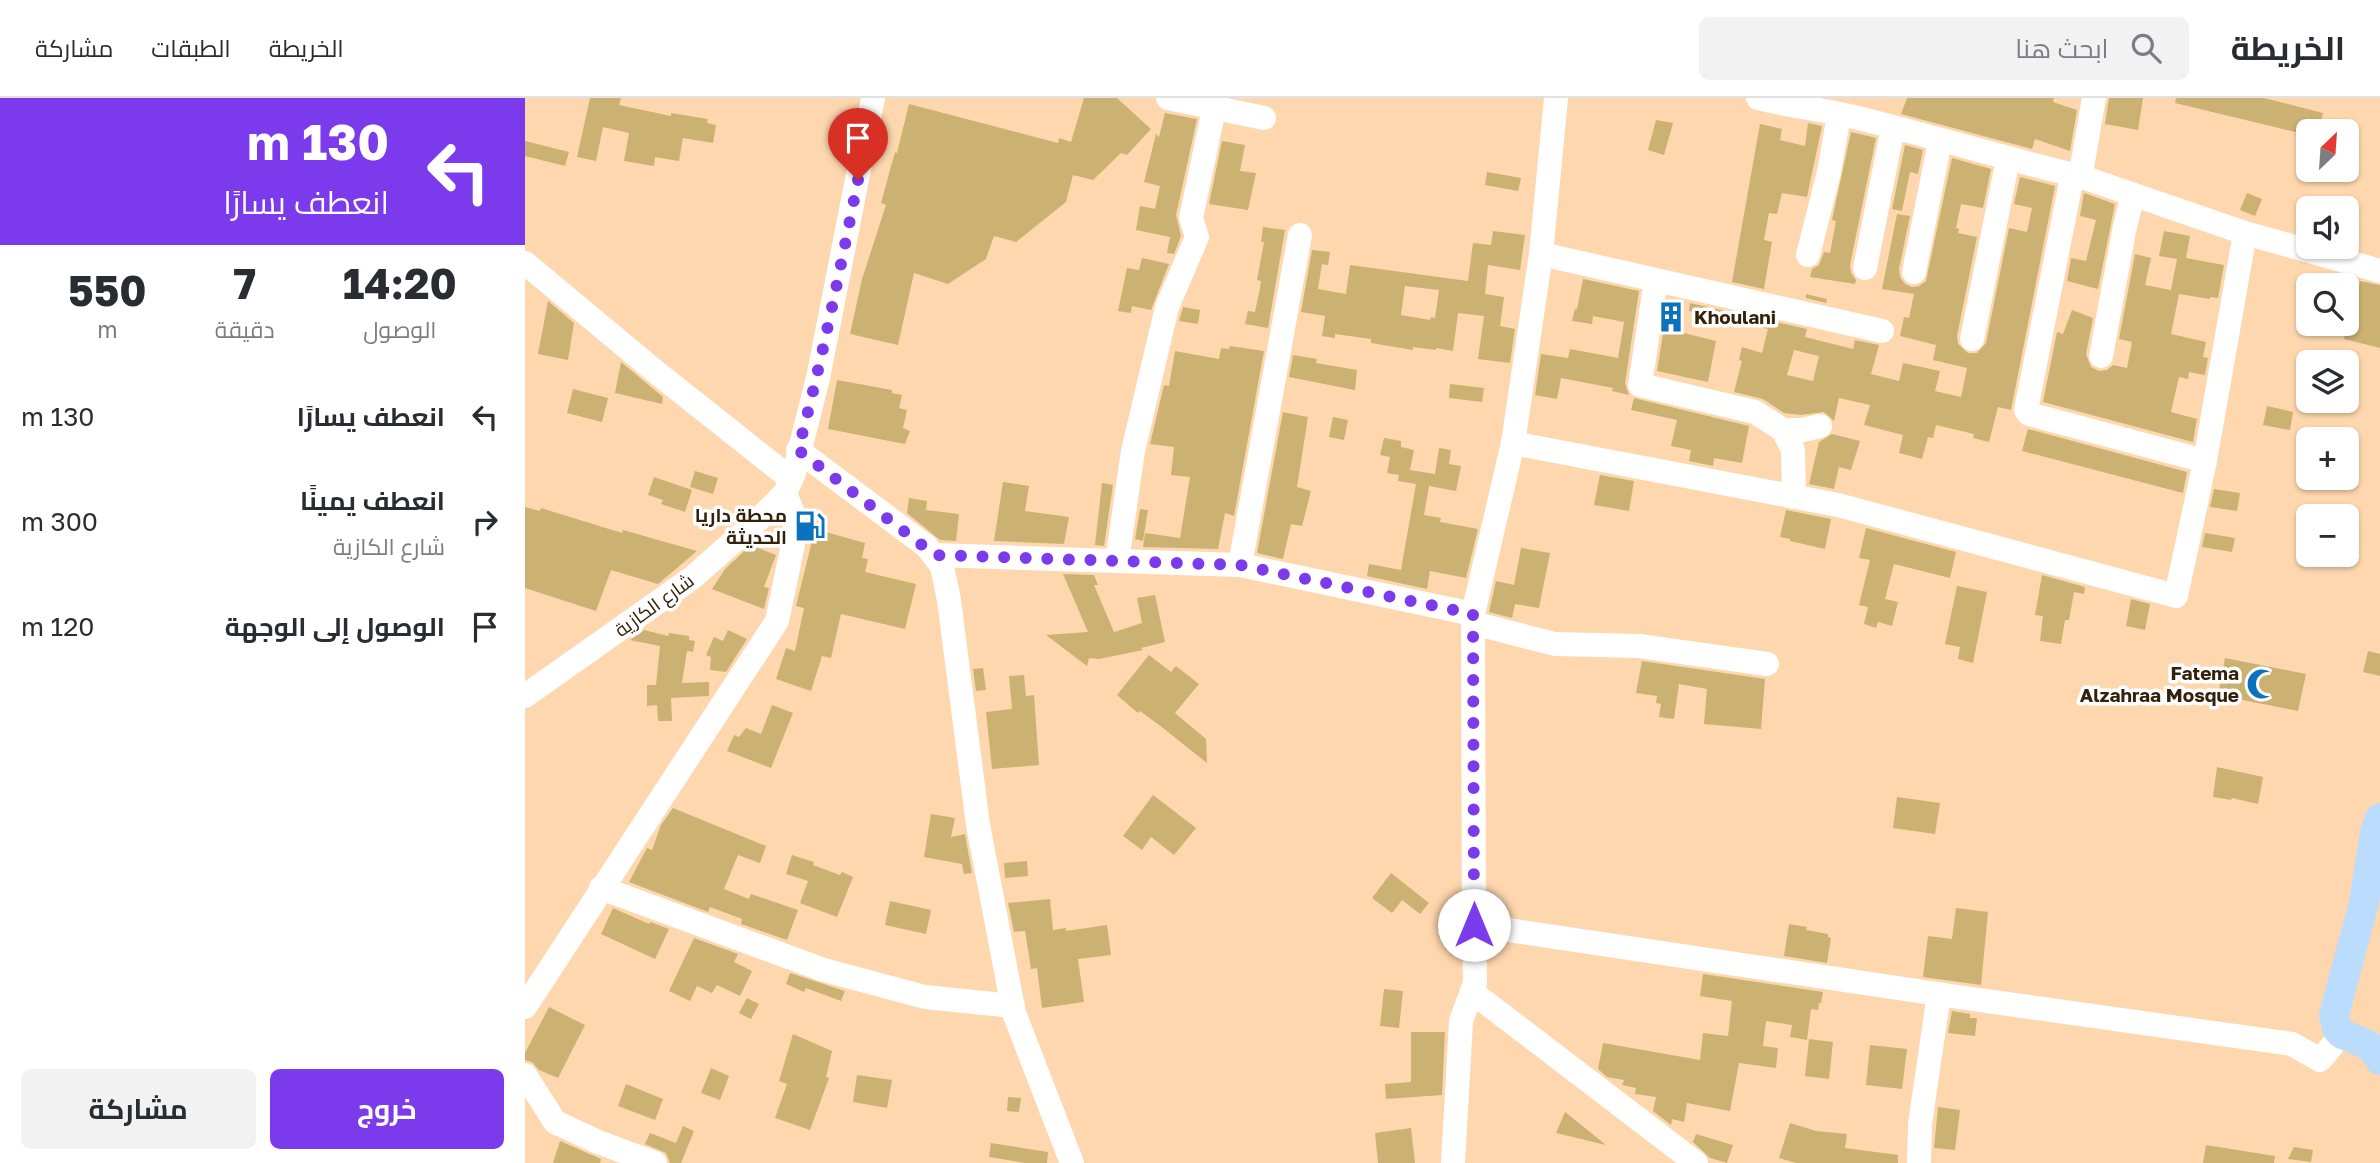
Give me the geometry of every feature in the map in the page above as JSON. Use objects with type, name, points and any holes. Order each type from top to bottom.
[{"type":"main road","points":[[2380,818],[2375,832],[2358,926],[2334,1015],[2337,1029],[2342,1034],[2365,1044],[2380,1060]]},
{"type":"street","points":[[525,1007],[777,621],[795,534],[788,486],[818,378],[873,98]]},
{"type":"street","points":[[1168,98],[1264,118]]},
{"type":"street","points":[[1453,1163],[1461,1021],[1475,983],[1473,618],[1513,443],[1541,254],[1556,98]]},
{"type":"street","points":[[1758,98],[1893,127],[2081,176],[2245,233],[2380,271]]},
{"type":"street","points":[[2094,98],[2081,176],[2070,187],[2026,410],[2031,414],[2205,461]]},
{"type":"street","points":[[1117,561],[1133,451],[1167,307],[1196,237],[1191,218],[1214,108]]},
{"type":"street","points":[[1808,255],[1829,172],[1839,114]]},
{"type":"street","points":[[1865,268],[1893,127]]},
{"type":"street","points":[[1914,272],[1940,141]]},
{"type":"street","points":[[1972,339],[2008,159]]},
{"type":"street","points":[[2101,356],[2133,195]]},
{"type":"street","points":[[1513,443],[1838,505],[2176,596],[2205,461],[2245,233]]},
{"type":"street","points":[[1240,565],[1300,234]]},
{"type":"street","points":[[1541,254],[1882,331]]},
{"type":"street","points":[[525,263],[788,486]]},
{"type":"street","points":[[1656,280],[1640,385],[1755,412],[1783,430],[1793,450],[1794,497]]},
{"type":"street","points":[[1783,430],[1803,430],[1820,426]]},
{"type":"street","points":[[798,450],[935,555],[946,576],[978,825],[1013,1006],[1072,1163]]},
{"type":"street","name":"شارع الكازية","points":[[525,696],[692,578],[759,519],[788,486]]},
{"type":"street","points":[[935,555],[1240,565],[1473,618],[1555,644],[1639,646],[1767,664]]},
{"type":"street","points":[[601,888],[824,970],[925,997],[1013,1006]]},
{"type":"street","points":[[1474,925],[2292,1044],[2320,1060],[2342,1034]]},
{"type":"street","points":[[1472,992],[1696,1163]]},
{"type":"street","points":[[1919,1163],[1920,1124],[1939,994]]},
{"type":"street","points":[[525,1075],[555,1122],[598,1143],[655,1163]]},
{"type":"building","points":[[590,98],[621,98],[619,105],[671,116],[671,113],[708,119],[707,123],[716,125],[713,143],[683,138],[679,161],[655,157],[654,166],[624,161],[629,133],[603,127],[596,161],[577,157]]},
{"type":"building","points":[[1084,98],[1117,98],[1151,129],[1127,155],[1121,153],[1093,180],[1073,175],[1066,202],[1016,242],[994,236],[986,259],[948,284],[914,273],[898,345],[850,334],[862,279],[886,205],[881,203],[909,104],[1058,143],[1059,138],[1071,142]]},
{"type":"building","points":[[1907,98],[2054,98],[2053,102],[2077,110],[2070,151],[2035,139],[2032,149],[1901,114]]},
{"type":"building","points":[[2109,98],[2143,98],[2138,130],[2105,124]]},
{"type":"building","points":[[2176,98],[2264,98],[2323,113],[2322,119],[2296,119],[2296,132],[2175,103]]},
{"type":"building","points":[[1165,113],[1197,119],[1176,215],[1181,236],[1174,254],[1167,253],[1170,237],[1136,230],[1140,206],[1155,209],[1160,186],[1144,182],[1156,134],[1159,137]]},
{"type":"building","points":[[1656,120],[1673,123],[1664,155],[1648,150]]},
{"type":"building","points":[[1808,123],[1822,126],[1807,197],[1782,193],[1777,214],[1769,213],[1764,240],[1772,242],[1764,289],[1732,282],[1760,124],[1782,129],[1780,140],[1805,146]]},
{"type":"building","points":[[1851,132],[1876,138],[1850,265],[1855,284],[1810,277],[1812,269],[1819,265],[1824,252],[1830,253],[1836,221],[1832,220]]},
{"type":"building","points":[[525,141],[569,152],[565,166],[525,156]]},
{"type":"building","points":[[1222,141],[1245,145],[1240,171],[1256,173],[1248,210],[1209,204]]},
{"type":"building","points":[[1905,145],[1923,150],[1918,174],[1910,172],[1902,211],[1892,209]]},
{"type":"building","points":[[1952,158],[1991,169],[1983,208],[1961,204],[1956,228],[1959,229],[1958,233],[1977,237],[1957,336],[1958,344],[1968,353],[1977,353],[1986,343],[2009,228],[2027,232],[2032,208],[2014,204],[2020,177],[2055,186],[2011,410],[1998,407],[1989,442],[1973,438],[1974,434],[1936,425],[1933,438],[1928,437],[1922,459],[1899,453],[1903,435],[1864,425],[1870,405],[1839,398],[1834,421],[1824,412],[1801,415],[1784,413],[1763,399],[1734,392],[1742,361],[1739,360],[1742,347],[1762,353],[1768,329],[1689,311],[1690,303],[1807,329],[1805,337],[1853,349],[1855,340],[1879,345],[1871,374],[1899,381],[1903,363],[1940,371],[1935,391],[1961,397],[1967,368],[1933,360],[1936,345],[1900,336],[1904,317],[1909,318],[1914,294],[1882,289],[1897,214],[1910,216],[1899,269],[1900,277],[1905,284],[1912,287],[1926,281]],"holes":[[[1794,350],[1819,356],[1813,381],[1787,375]]]},
{"type":"building","points":[[1487,172],[1521,178],[1518,191],[1485,185]]},
{"type":"building","points":[[2084,193],[2115,204],[2098,289],[2067,281],[2071,258],[2086,261],[2096,220],[2080,216]]},
{"type":"building","points":[[2247,193],[2262,199],[2255,216],[2240,210]]},
{"type":"building","points":[[1263,227],[1285,230],[1268,328],[1245,324],[1248,311],[1255,312],[1260,288],[1261,281],[1257,280],[1264,242],[1261,242]]},
{"type":"building","points":[[1493,231],[1525,235],[1520,270],[1488,265],[1485,294],[1504,297],[1500,326],[1515,329],[1510,363],[1478,359],[1484,316],[1458,313],[1453,351],[1413,347],[1413,350],[1371,343],[1371,339],[1335,334],[1335,338],[1322,336],[1325,316],[1301,312],[1312,250],[1330,252],[1328,265],[1322,264],[1318,289],[1346,294],[1350,265],[1468,281],[1473,243],[1491,245]],"holes":[[[1405,286],[1439,290],[1435,318],[1431,317],[1430,320],[1401,315]]]},
{"type":"building","points":[[2164,231],[2190,236],[2186,258],[2224,265],[2218,298],[2179,294],[2171,334],[2206,342],[2203,357],[2208,358],[2205,375],[2189,372],[2188,379],[2179,377],[2171,412],[2197,419],[2193,442],[2043,402],[2057,332],[2063,334],[2072,310],[2093,318],[2086,354],[2091,367],[2099,371],[2107,370],[2113,365],[2127,368],[2132,342],[2119,339],[2135,254],[2151,258],[2145,285],[2171,290],[2177,259],[2159,256]]},
{"type":"building","points":[[1142,258],[1169,264],[1151,310],[1132,306],[1131,313],[1118,311],[1127,268],[1139,270]]},
{"type":"building","points":[[1583,279],[1639,291],[1625,383],[1629,395],[1612,391],[1613,388],[1561,378],[1557,399],[1535,395],[1541,354],[1568,358],[1570,349],[1618,358],[1624,322],[1593,316],[1592,324],[1572,321]]},
{"type":"building","points":[[2360,281],[2380,285],[2380,348],[2344,339],[2345,336],[2359,336]]},
{"type":"building","points":[[1806,294],[1827,299],[1826,303],[1806,298]]},
{"type":"building","points":[[548,301],[574,323],[568,360],[538,354]]},
{"type":"building","points":[[1183,307],[1200,310],[1198,324],[1179,321]]},
{"type":"building","points":[[1664,328],[1716,341],[1708,382],[1657,371]]},
{"type":"building","points":[[1230,346],[1264,351],[1234,516],[1225,513],[1218,549],[1143,547],[1145,533],[1180,538],[1190,477],[1171,475],[1174,447],[1150,444],[1164,385],[1169,386],[1175,351],[1219,359],[1221,348],[1229,349]]},
{"type":"building","points":[[1293,355],[1317,359],[1316,363],[1357,370],[1355,390],[1289,377]]},
{"type":"building","points":[[621,362],[663,397],[662,404],[615,393]]},
{"type":"building","points":[[837,380],[892,390],[892,393],[902,395],[899,408],[907,410],[903,428],[910,431],[905,444],[828,429]]},
{"type":"building","points":[[1450,384],[1484,388],[1482,402],[1449,398]]},
{"type":"building","points":[[573,389],[608,398],[602,422],[567,413]]},
{"type":"building","points":[[1634,398],[1749,426],[1742,463],[1714,458],[1713,466],[1689,461],[1691,450],[1671,446],[1677,420],[1631,410]]},
{"type":"building","points":[[2267,406],[2293,412],[2290,430],[2263,425]]},
{"type":"building","points":[[1283,412],[1308,417],[1297,487],[1311,491],[1302,526],[1291,524],[1283,559],[1257,553]]},
{"type":"building","points":[[1333,417],[1348,420],[1344,440],[1329,437]]},
{"type":"building","points":[[2028,429],[2187,472],[2183,493],[2022,451]]},
{"type":"building","points":[[1832,434],[1860,441],[1851,470],[1839,467],[1834,489],[1809,484],[1819,442]]},
{"type":"building","points":[[1384,438],[1401,441],[1401,447],[1414,450],[1410,470],[1435,474],[1439,448],[1451,450],[1449,464],[1461,466],[1456,491],[1429,486],[1424,515],[1441,518],[1440,522],[1478,529],[1466,578],[1430,571],[1427,589],[1367,576],[1369,564],[1401,570],[1416,484],[1398,481],[1399,475],[1387,473],[1390,457],[1380,455]]},
{"type":"building","points":[[695,471],[718,478],[713,494],[690,487]]},
{"type":"building","points":[[1600,475],[1634,481],[1629,511],[1594,505]]},
{"type":"building","points":[[654,477],[692,490],[685,512],[661,504],[663,500],[648,495]]},
{"type":"building","points":[[1003,482],[1029,486],[1025,511],[1069,517],[1064,544],[994,541]]},
{"type":"building","points":[[1102,483],[1113,485],[1104,546],[1095,545]]},
{"type":"building","points":[[2214,489],[2240,493],[2237,511],[2210,507]]},
{"type":"building","points":[[909,498],[927,501],[926,510],[959,514],[956,541],[940,540],[907,513]]},
{"type":"building","points":[[525,507],[540,511],[541,508],[622,533],[623,530],[697,551],[658,584],[611,570],[596,611],[525,588]]},
{"type":"building","points":[[1140,509],[1148,510],[1143,541],[1135,539]]},
{"type":"building","points":[[1786,510],[1831,519],[1825,549],[1780,537]]},
{"type":"building","points":[[1866,528],[1956,552],[1950,578],[1894,564],[1885,599],[1898,602],[1892,626],[1878,622],[1876,628],[1864,624],[1868,607],[1859,605],[1870,560],[1859,558]]},
{"type":"building","points":[[815,529],[865,543],[862,558],[868,559],[865,572],[916,584],[905,629],[841,614],[831,658],[822,656],[811,691],[776,679],[786,648],[795,651],[804,608],[796,606]]},
{"type":"building","points":[[2205,533],[2235,538],[2232,552],[2202,547]]},
{"type":"building","points":[[751,545],[776,555],[764,587],[769,588],[764,609],[712,589],[725,569]]},
{"type":"building","points":[[1521,548],[1550,553],[1539,608],[1515,604],[1512,618],[1489,612],[1496,581],[1514,585]]},
{"type":"building","points":[[1063,574],[1094,575],[1098,585],[1094,585],[1114,632],[1142,623],[1137,598],[1155,595],[1165,642],[1141,648],[1143,650],[1099,659],[1089,658],[1087,666],[1046,635],[1088,632]]},
{"type":"building","points":[[2042,575],[2085,587],[2084,594],[2074,592],[2061,644],[2040,641],[2043,616],[2035,615]]},
{"type":"building","points":[[1957,586],[1987,592],[1973,663],[1958,659],[1960,647],[1945,644]]},
{"type":"building","points":[[2131,599],[2150,604],[2145,630],[2126,626]]},
{"type":"building","points":[[644,630],[668,636],[669,633],[689,636],[689,640],[695,641],[693,652],[687,651],[682,683],[709,682],[709,696],[671,698],[672,721],[658,721],[657,705],[647,706],[647,685],[656,685],[660,646],[630,640]]},
{"type":"building","points":[[728,630],[747,639],[726,672],[710,670],[711,657],[706,655],[714,637],[723,641]]},
{"type":"building","points":[[2368,651],[2380,654],[2380,676],[2363,672]]},
{"type":"building","points":[[1149,655],[1171,672],[1176,666],[1199,684],[1175,713],[1206,739],[1207,763],[1117,695]]},
{"type":"building","name":"Fatema Alzahraa Mosque","points":[[2225,658],[2306,674],[2298,711],[2218,695]]},
{"type":"building","points":[[1642,661],[1765,679],[1761,729],[1704,724],[1707,689],[1679,684],[1674,719],[1659,717],[1661,704],[1656,703],[1657,696],[1636,693]]},
{"type":"building","points":[[983,668],[986,690],[976,691],[973,669]]},
{"type":"building","points":[[1024,675],[1026,696],[1034,695],[1039,765],[992,769],[986,712],[1012,709],[1009,676]]},
{"type":"building","points":[[772,705],[793,713],[771,768],[727,751],[734,735],[739,737],[746,728],[761,734]]},
{"type":"building","points":[[2217,767],[2263,777],[2258,804],[2213,797]]},
{"type":"building","points":[[1153,795],[1196,828],[1174,855],[1151,837],[1142,850],[1123,836]]},
{"type":"building","points":[[1897,797],[1940,803],[1935,834],[1893,828]]},
{"type":"building","points":[[673,808],[766,846],[760,863],[738,855],[724,889],[749,899],[751,894],[798,910],[787,940],[741,924],[742,919],[710,907],[708,912],[629,882],[647,848],[652,850],[661,825]]},
{"type":"building","points":[[931,814],[955,818],[951,837],[965,834],[972,873],[964,874],[962,864],[924,857]]},
{"type":"building","points":[[792,855],[840,875],[842,872],[853,877],[837,917],[800,903],[808,881],[786,874]]},
{"type":"building","points":[[1027,861],[1028,876],[1005,878],[1004,863]]},
{"type":"building","points":[[1391,873],[1429,903],[1420,914],[1402,900],[1392,913],[1372,898]]},
{"type":"building","points":[[1050,899],[1053,930],[1066,928],[1066,931],[1107,925],[1111,955],[1078,959],[1084,1002],[1042,1008],[1037,968],[1031,969],[1025,931],[1014,932],[1008,903]]},
{"type":"building","points":[[890,901],[931,910],[926,934],[885,925]]},
{"type":"building","points":[[613,908],[649,924],[650,922],[669,929],[655,959],[601,934]]},
{"type":"building","points":[[1956,908],[1988,912],[1981,985],[1923,977],[1928,936],[1952,939]]},
{"type":"building","points":[[1789,924],[1828,934],[1831,938],[1827,963],[1784,956]]},
{"type":"building","points":[[694,938],[738,954],[734,962],[752,971],[740,996],[717,985],[712,993],[697,986],[690,1001],[669,991]]},
{"type":"building","points":[[790,973],[845,991],[841,1001],[806,988],[804,992],[786,984]]},
{"type":"building","points":[[1703,974],[1823,992],[1821,1003],[1818,1010],[1811,1009],[1807,1040],[1790,1037],[1792,1025],[1766,1021],[1763,1046],[1778,1048],[1776,1068],[1739,1063],[1730,1111],[1687,1103],[1684,1122],[1672,1119],[1671,1125],[1653,1111],[1656,1097],[1635,1094],[1636,1088],[1622,1085],[1624,1080],[1607,1077],[1598,1069],[1603,1043],[1700,1060],[1703,1033],[1728,1036],[1732,1001],[1700,996]]},
{"type":"building","points":[[1384,989],[1403,991],[1399,1028],[1380,1026]]},
{"type":"building","points":[[747,998],[759,1004],[751,1019],[739,1013]]},
{"type":"building","points":[[549,1007],[585,1025],[558,1078],[525,1060],[525,1053]]},
{"type":"building","points":[[1952,1011],[1977,1018],[1975,1036],[1948,1033]]},
{"type":"building","points":[[1411,1032],[1445,1032],[1442,1095],[1386,1099],[1385,1084],[1411,1082]]},
{"type":"building","points":[[793,1034],[832,1051],[826,1077],[829,1078],[810,1130],[775,1118],[787,1084],[779,1081]]},
{"type":"building","points":[[1809,1039],[1833,1042],[1829,1079],[1805,1076]]},
{"type":"building","points":[[1870,1045],[1907,1049],[1902,1089],[1866,1085]]},
{"type":"building","points":[[711,1068],[729,1076],[720,1100],[701,1093]]},
{"type":"building","points":[[857,1075],[892,1080],[887,1108],[853,1102]]},
{"type":"building","points":[[626,1084],[663,1099],[655,1120],[618,1106]]},
{"type":"building","points":[[1008,1097],[1021,1098],[1019,1112],[1007,1111]]},
{"type":"building","points":[[1938,1107],[1960,1110],[1955,1150],[1934,1148]]},
{"type":"building","points":[[1565,1112],[1606,1145],[1556,1133]]},
{"type":"building","points":[[1790,1123],[1816,1131],[1847,1134],[1845,1148],[1898,1155],[1898,1163],[1796,1163],[1779,1158]]},
{"type":"building","points":[[683,1126],[694,1131],[681,1163],[670,1163],[666,1153],[645,1144],[650,1133],[676,1143]]},
{"type":"building","points":[[1411,1128],[1415,1163],[1378,1163],[1375,1133]]},
{"type":"building","points":[[1696,1134],[1733,1145],[1727,1163],[1710,1158],[1693,1142]]},
{"type":"building","points":[[560,1141],[601,1159],[600,1163],[553,1163]]},
{"type":"building","points":[[991,1143],[1048,1152],[1047,1163],[1025,1163],[989,1157]]},
{"type":"building","points":[[2206,1145],[2275,1156],[2274,1163],[2203,1163]]},
{"type":"building","points":[[2294,1147],[2313,1150],[2311,1162],[2288,1159]]},
{"type":"place","name":"Khoulani","points":[[1671,317]]},
{"type":"place","name":"محطة داريا الحديثة","points":[[810,526]]},
{"type":"place","name":"Fatema Alzahraa Mosque","points":[[2262,684]]},
{"type":"route","points":[[858,180],[825,332],[818,378],[798,450],[935,555],[1240,565],[1473,614],[1474,925]]}]
